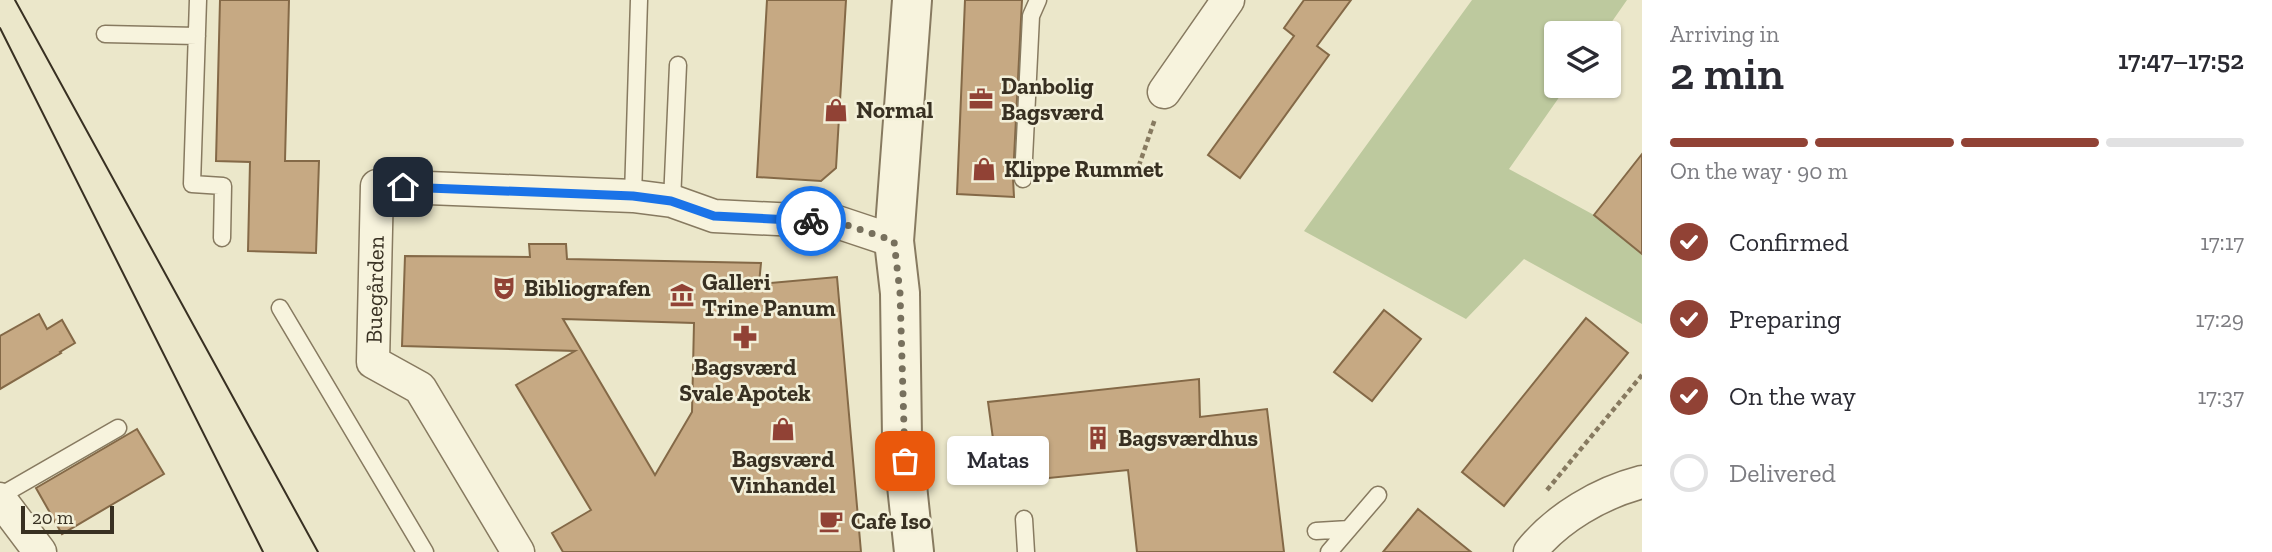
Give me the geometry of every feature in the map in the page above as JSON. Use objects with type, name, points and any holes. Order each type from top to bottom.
[{"type":"street","points":[[912,0],[894,241],[900,293],[902,438],[914,552]]},
{"type":"street","points":[[1164,92],[1228,0]]},
{"type":"street","name":"Buegården","points":[[518,552],[419,388],[373,362],[377,186],[633,196],[671,201],[714,216],[838,222],[894,241]]},
{"type":"street","points":[[1530,552],[1542,537],[1586,505],[1626,486],[1642,482]]},
{"type":"street","points":[[0,498],[40,552]]},
{"type":"lane","points":[[198,0],[192,184],[223,186],[222,238]]},
{"type":"lane","points":[[633,196],[639,0]]},
{"type":"lane","points":[[1023,179],[1031,16],[1038,0]]},
{"type":"lane","points":[[105,34],[197,36]]},
{"type":"lane","points":[[671,201],[678,65]]},
{"type":"lane","points":[[280,308],[425,552]]},
{"type":"lane","points":[[0,498],[118,428]]},
{"type":"lane","points":[[1329,552],[1378,495]]},
{"type":"lane","points":[[1024,519],[1027,552]]},
{"type":"lane","points":[[1316,531],[1349,529]]},
{"type":"path","points":[[1136,174],[1164,92]]},
{"type":"path","points":[[1545,493],[1642,375]]},
{"type":"green space","points":[[1472,0],[1627,0],[1612,21],[1544,21],[1544,98],[1559,98],[1509,169],[1594,215],[1642,254],[1642,324],[1524,259],[1466,319],[1304,231]]},
{"type":"building","points":[[220,0],[289,0],[285,161],[319,161],[316,253],[248,251],[250,162],[216,161]]},
{"type":"building","points":[[767,0],[846,0],[836,168],[821,181],[757,177]]},
{"type":"building","points":[[965,0],[1022,0],[1014,197],[957,194]]},
{"type":"building","points":[[1304,0],[1351,0],[1317,46],[1329,55],[1240,178],[1208,155],[1294,36],[1284,28]]},
{"type":"building","points":[[1642,154],[1642,254],[1594,215]]},
{"type":"building","points":[[529,244],[566,244],[567,259],[761,263],[759,284],[837,277],[861,552],[563,552],[552,533],[591,510],[516,385],[575,351],[402,346],[405,256],[530,257]],"holes":[[[563,319],[694,323],[692,412],[655,475]]]},
{"type":"building","points":[[1384,310],[1421,339],[1372,401],[1334,372]]},
{"type":"building","points":[[39,314],[47,329],[62,320],[75,343],[0,389],[0,336]]},
{"type":"building","points":[[1586,318],[1628,353],[1504,506],[1462,472]]},
{"type":"building","points":[[1199,379],[1200,417],[1267,409],[1284,552],[1137,552],[1128,470],[999,483],[988,402]]},
{"type":"building","points":[[137,429],[164,474],[62,534],[36,488]]},
{"type":"building","points":[[1418,509],[1471,552],[1383,552]]},
{"type":"tram line","points":[[15,0],[318,552]]},
{"type":"tram line","points":[[0,28],[263,552]]},
{"type":"way so far","points":[[811,221],[838,222],[894,241],[900,293],[902,438],[905,461]]},
{"type":"place","name":"Danbolig Bagsværd","points":[[981,99]]},
{"type":"place","name":"Normal","points":[[836,110]]},
{"type":"place","name":"Klippe Rummet","points":[[984,169]]},
{"type":"place","name":"Bibliografen","points":[[504,288]]},
{"type":"place","name":"Galleri Trine Panum","points":[[682,295]]},
{"type":"place","name":"Bagsværd Svale Apotek","points":[[745,337]]},
{"type":"place","name":"Bagsværd Vinhandel","points":[[783,429]]},
{"type":"place","name":"Bagsværdhus","points":[[1098,438]]},
{"type":"place","name":"Matas","points":[[905,461]]},
{"type":"place","name":"Cafe Iso","points":[[831,521]]},
{"type":"route","points":[[403,187],[633,196],[671,201],[714,216],[811,221]]}]
